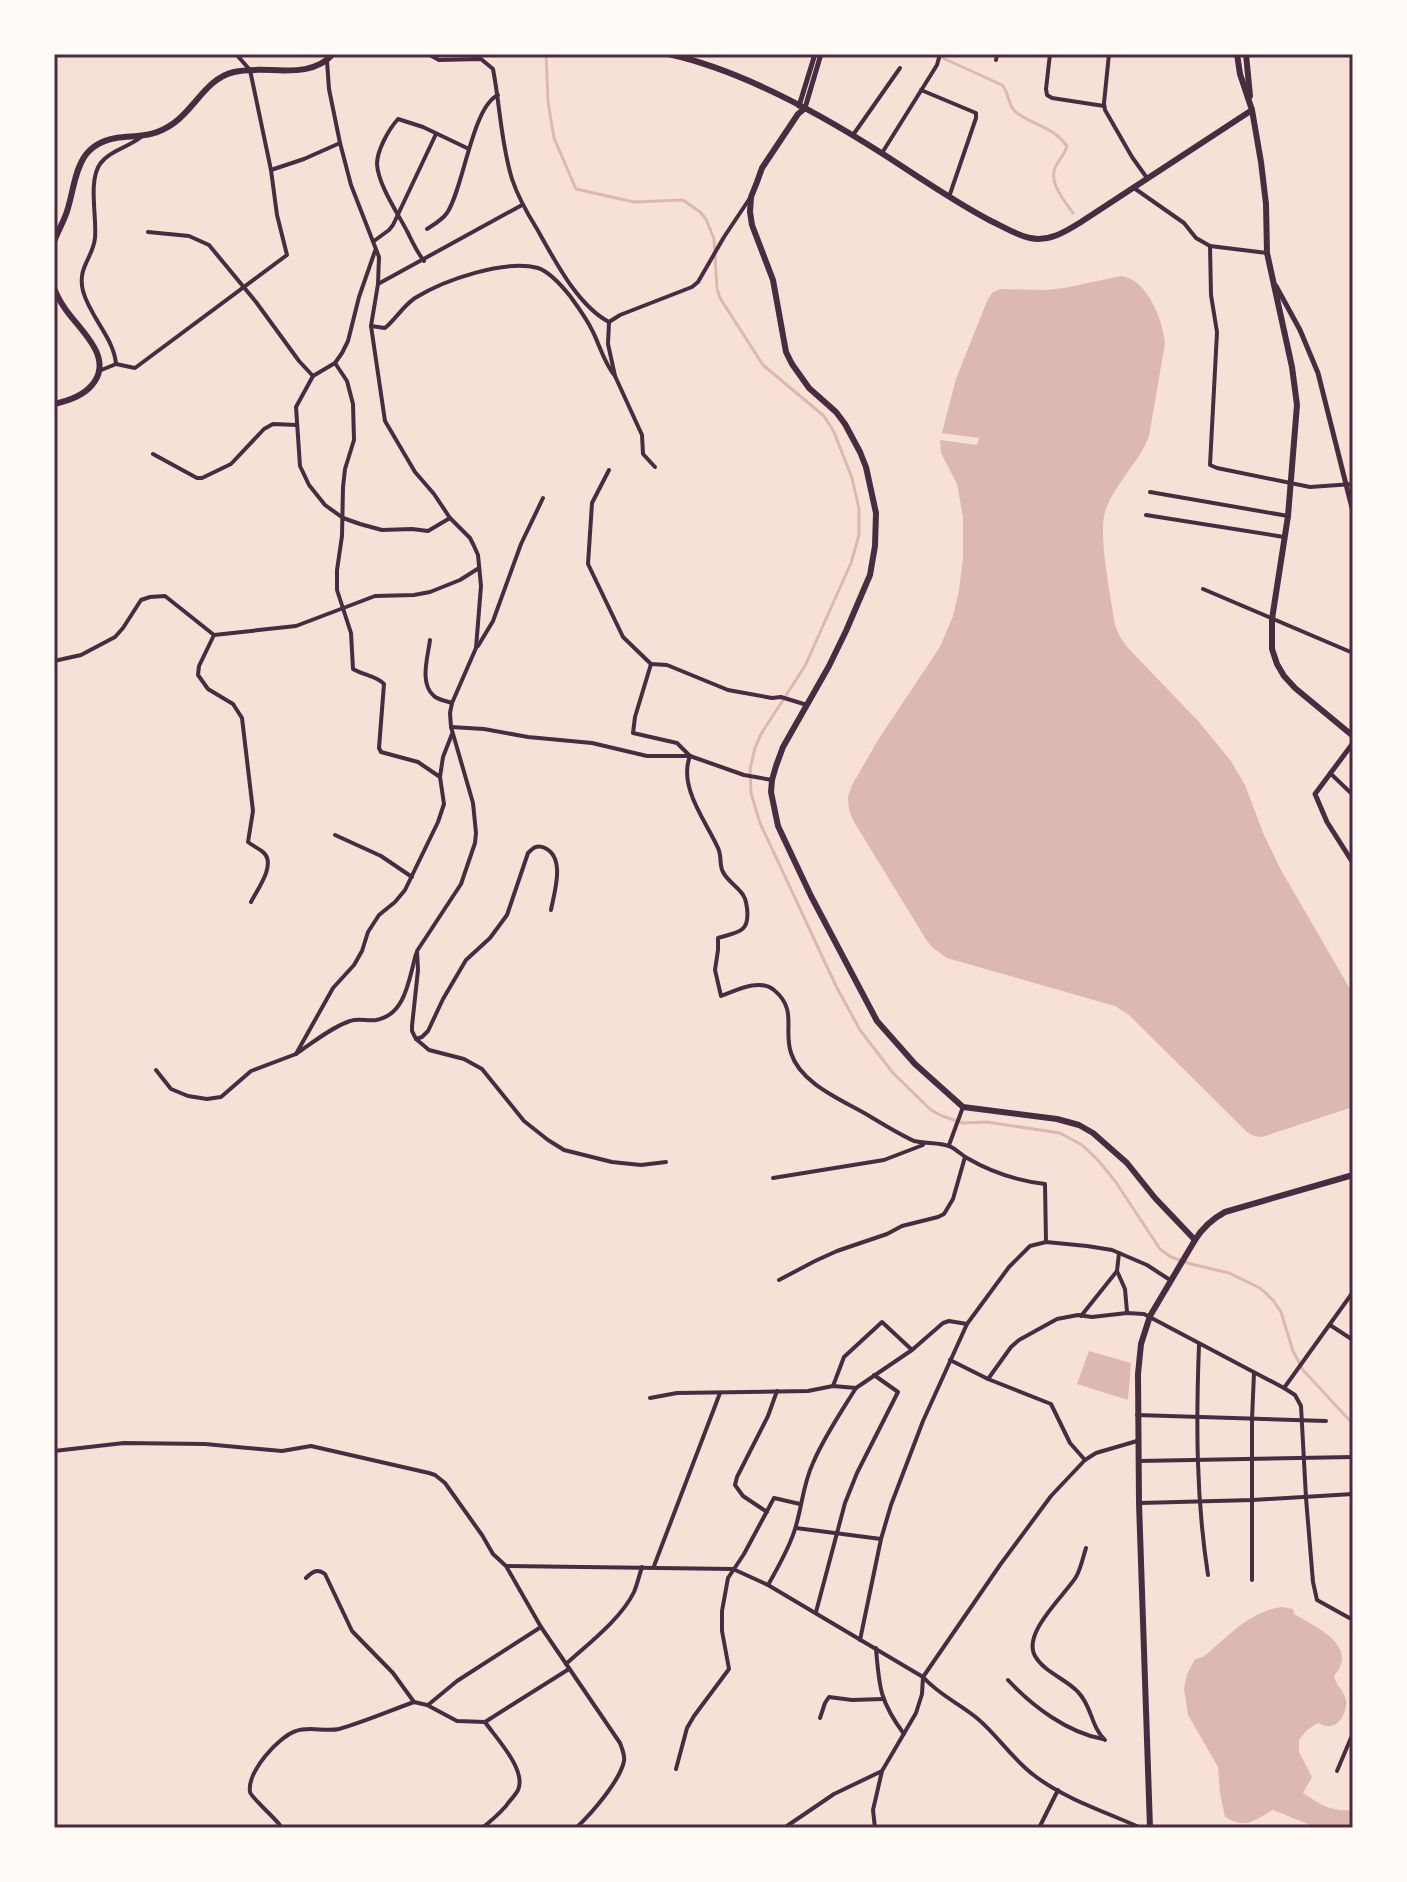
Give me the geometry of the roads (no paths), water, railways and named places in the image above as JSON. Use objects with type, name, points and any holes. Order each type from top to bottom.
[{"type":"main road","points":[[54,242],[66,213],[76,174],[86,154],[94,146],[120,138],[153,134],[174,123],[216,80],[233,72],[311,69],[327,61],[333,54]]},
{"type":"main road","points":[[668,54],[699,61],[736,76],[852,135],[949,197],[1013,232],[1034,239],[1045,239],[1067,231],[1251,107]]},
{"type":"main road","points":[[1237,54],[1251,107]]},
{"type":"main road","points":[[1246,54],[1266,204],[1267,253],[1296,387],[1297,405],[1292,484],[1272,619],[1272,649],[1284,676],[1295,688],[1353,736]]},
{"type":"main road","points":[[801,110],[762,168],[751,197],[752,225],[773,280],[786,352],[809,388],[836,412],[857,444],[866,467],[876,513],[875,546],[870,575],[846,631],[783,747],[772,780],[778,826],[877,1021],[915,1064],[963,1107],[1057,1119],[1093,1133],[1127,1163],[1195,1240]]},
{"type":"main road","points":[[54,288],[65,309],[89,338],[99,359],[97,378],[86,391],[54,404]]},
{"type":"main road","points":[[1150,1828],[1137,1441],[1141,1344],[1150,1316],[1170,1280],[1203,1228],[1213,1219],[1225,1212],[1353,1175]]},
{"type":"street","points":[[99,371],[116,364],[135,368],[287,255],[250,70],[236,54]]},
{"type":"street","points":[[428,54],[439,60],[481,59],[493,69],[512,179],[522,205],[562,273],[597,315],[609,322]]},
{"type":"street","points":[[801,110],[815,54]]},
{"type":"street","points":[[801,110],[821,54]]},
{"type":"street","points":[[1050,54],[1047,95],[1104,106]]},
{"type":"street","points":[[1109,54],[1104,106],[1147,178]]},
{"type":"street","points":[[882,153],[939,57]]},
{"type":"street","points":[[327,61],[329,89],[351,185],[379,257],[371,326],[385,421],[415,472],[450,518],[470,538],[478,555],[481,586],[476,648]]},
{"type":"street","points":[[852,135],[900,68]]},
{"type":"street","points":[[921,90],[976,113],[949,197]]},
{"type":"street","points":[[427,229],[445,216],[453,202],[469,149],[489,101],[498,95]]},
{"type":"street","points":[[424,261],[398,217],[380,176],[379,152],[398,119],[469,149]]},
{"type":"street","points":[[373,242],[389,230],[398,217],[436,134]]},
{"type":"street","points":[[116,364],[111,344],[87,302],[82,270],[95,241],[94,184],[97,169],[108,157],[141,137]]},
{"type":"street","points":[[271,170],[340,143]]},
{"type":"street","points":[[1134,188],[1184,223],[1196,238],[1210,246],[1267,253]]},
{"type":"street","points":[[609,322],[692,287],[703,276],[751,197]]},
{"type":"street","points":[[378,284],[522,205]]},
{"type":"street","points":[[148,232],[189,236],[214,250],[313,376]]},
{"type":"street","points":[[1210,246],[1211,295],[1217,332],[1210,465],[1292,484],[1318,487],[1350,484]]},
{"type":"street","points":[[376,249],[342,353],[335,363],[313,376],[296,407],[298,454],[304,475],[325,505],[343,518],[382,530],[428,531],[450,518]]},
{"type":"street","points":[[371,326],[385,328],[415,298],[462,276],[502,267],[537,268],[568,292],[615,376]]},
{"type":"street","points":[[1273,281],[1300,330],[1318,373],[1350,484],[1353,512]]},
{"type":"street","points":[[609,322],[608,344],[615,376],[642,435],[643,454],[655,467]]},
{"type":"street","points":[[335,363],[347,381],[353,404],[354,440],[345,469],[337,580],[338,596],[351,633],[353,669],[384,684],[381,752],[418,762],[440,777]]},
{"type":"street","points":[[153,454],[202,478],[231,464],[264,429],[273,424],[297,425]]},
{"type":"street","points":[[609,470],[592,503],[588,564],[623,637],[651,664],[667,665],[728,690],[781,697],[807,705]]},
{"type":"street","points":[[1150,492],[1288,516]]},
{"type":"street","points":[[296,1054],[333,988],[354,965],[379,915],[405,890],[438,822],[444,804],[440,777],[451,730],[452,703],[476,648],[493,621],[521,544],[543,498]]},
{"type":"street","points":[[1146,515],[1286,537]]},
{"type":"street","points":[[54,661],[81,655],[115,637],[141,600],[150,597],[165,596],[214,635],[296,626],[375,596],[430,592],[460,580],[479,568]]},
{"type":"street","points":[[1203,589],[1353,653]]},
{"type":"street","points":[[214,635],[199,666],[198,675],[208,689],[233,704],[242,718],[253,811],[248,842],[268,859],[268,867],[251,902]]},
{"type":"street","points":[[430,640],[427,683],[432,695],[452,703]]},
{"type":"street","points":[[651,664],[633,733],[677,743],[690,756]]},
{"type":"street","points":[[451,730],[484,729],[592,743],[647,756],[690,756],[744,775],[772,780]]},
{"type":"street","points":[[156,1070],[171,1089],[188,1096],[207,1099],[221,1097],[251,1071],[296,1054],[352,1020],[375,1020],[393,1012],[403,998],[417,951],[466,875],[475,843],[473,803],[451,730]]},
{"type":"street","points":[[1352,859],[1327,822],[1315,794],[1353,743]]},
{"type":"street","points":[[690,756],[686,774],[700,818],[720,853],[721,869],[745,899],[748,917],[742,930],[718,938],[715,970],[721,996],[755,985],[768,986],[787,1007],[790,1052],[795,1062],[806,1076],[833,1098],[896,1133],[925,1144],[949,1145],[965,1157],[1009,1176],[1045,1184],[1046,1242]]},
{"type":"street","points":[[1330,773],[1353,795]]},
{"type":"street","points":[[335,835],[381,856],[412,877]]},
{"type":"street","points":[[416,1039],[428,1031],[466,960],[490,938],[507,915],[528,853],[535,847],[548,849],[555,859],[557,882],[551,910]]},
{"type":"street","points":[[417,951],[412,1026],[416,1039],[429,1050],[464,1059],[482,1069],[524,1121],[564,1150],[612,1162],[641,1165],[666,1162]]},
{"type":"street","points":[[949,1145],[963,1107]]},
{"type":"street","points":[[773,1178],[884,1160],[925,1144]]},
{"type":"street","points":[[779,1280],[837,1251],[944,1214],[953,1199],[965,1157]]},
{"type":"street","points":[[860,1640],[881,1539],[917,1435],[967,1324],[1009,1267],[1030,1246],[1046,1242],[1104,1248],[1147,1265],[1170,1280]]},
{"type":"street","points":[[1119,1253],[1117,1271],[1125,1289],[1127,1313]]},
{"type":"street","points":[[1081,1316],[1117,1271]]},
{"type":"street","points":[[1284,1388],[1353,1292]]},
{"type":"street","points":[[988,1379],[1019,1340],[1057,1319],[1127,1313],[1150,1316],[1295,1395],[1299,1400],[1317,1600],[1353,1620]]},
{"type":"street","points":[[833,1386],[844,1357],[882,1322],[912,1350]]},
{"type":"street","points":[[768,1585],[795,1528],[813,1463],[856,1388],[912,1350],[943,1323],[967,1324]]},
{"type":"street","points":[[1330,1325],[1353,1340]]},
{"type":"street","points":[[1199,1345],[1197,1459],[1208,1575]]},
{"type":"street","points":[[950,1360],[1051,1404],[1070,1443],[1085,1460]]},
{"type":"street","points":[[1252,1580],[1254,1373]]},
{"type":"street","points":[[816,1612],[845,1503],[898,1392],[874,1375]]},
{"type":"street","points":[[650,1398],[677,1393],[808,1391],[833,1386],[856,1388]]},
{"type":"street","points":[[768,1512],[743,1496],[735,1485],[777,1391]]},
{"type":"street","points":[[654,1567],[720,1393]]},
{"type":"street","points":[[1137,1415],[1326,1421]]},
{"type":"street","points":[[875,1828],[874,1798],[882,1771],[920,1704],[923,1677],[1051,1496],[1085,1460],[1096,1453],[1137,1441]]},
{"type":"street","points":[[54,1451],[124,1443],[205,1444],[282,1451],[311,1446],[435,1475],[445,1483],[493,1554],[506,1566],[541,1627],[620,1743],[624,1759],[618,1775],[599,1805],[576,1828]]},
{"type":"street","points":[[1138,1461],[1353,1457]]},
{"type":"street","points":[[1139,1503],[1353,1494]]},
{"type":"street","points":[[676,1769],[687,1728],[729,1669],[722,1631],[728,1578],[774,1498],[800,1504]]},
{"type":"street","points":[[795,1528],[881,1539]]},
{"type":"street","points":[[1008,1680],[1067,1726],[1105,1740],[1096,1729],[1091,1710],[1080,1693],[1042,1664],[1033,1650],[1037,1630],[1078,1574],[1086,1548]]},
{"type":"street","points":[[506,1566],[733,1569],[816,1612],[923,1677],[940,1693],[979,1719],[1037,1778],[1141,1828]]},
{"type":"street","points":[[566,1664],[629,1600],[642,1567]]},
{"type":"street","points":[[306,1578],[314,1571],[325,1574],[352,1631],[393,1673],[414,1702]]},
{"type":"street","points":[[427,1705],[457,1681],[541,1627]]},
{"type":"street","points":[[876,1648],[878,1684],[883,1699],[904,1734]]},
{"type":"street","points":[[282,1828],[250,1790],[265,1756],[275,1744],[297,1730],[339,1729],[414,1702],[427,1705],[457,1721],[485,1722],[569,1669]]},
{"type":"street","points":[[820,1718],[829,1697],[883,1699]]},
{"type":"street","points":[[482,1828],[493,1820],[518,1790],[520,1775],[485,1722]]},
{"type":"street","points":[[1337,1771],[1353,1733]]},
{"type":"street","points":[[784,1828],[834,1794],[882,1771]]},
{"type":"street","points":[[1039,1828],[1058,1790]]},
{"type":"waterway","points":[[546,54],[548,102],[554,138],[576,189],[634,202],[683,200],[700,212],[714,239],[720,298],[763,365],[824,416],[834,432],[852,478],[859,509],[859,535],[851,563],[805,666],[761,734],[750,769],[751,793],[760,823],[836,986],[860,1030],[893,1073],[931,1110],[942,1116],[963,1123],[987,1122],[1060,1133],[1082,1145],[1115,1181],[1160,1249],[1171,1257],[1191,1264],[1229,1273],[1260,1288],[1273,1300],[1281,1312],[1293,1351],[1303,1370],[1353,1424]]},
{"type":"waterway","points":[[934,54],[1002,85],[1014,110],[1062,140],[1067,146],[1054,170],[1054,177],[1058,190],[1073,213]]}]
